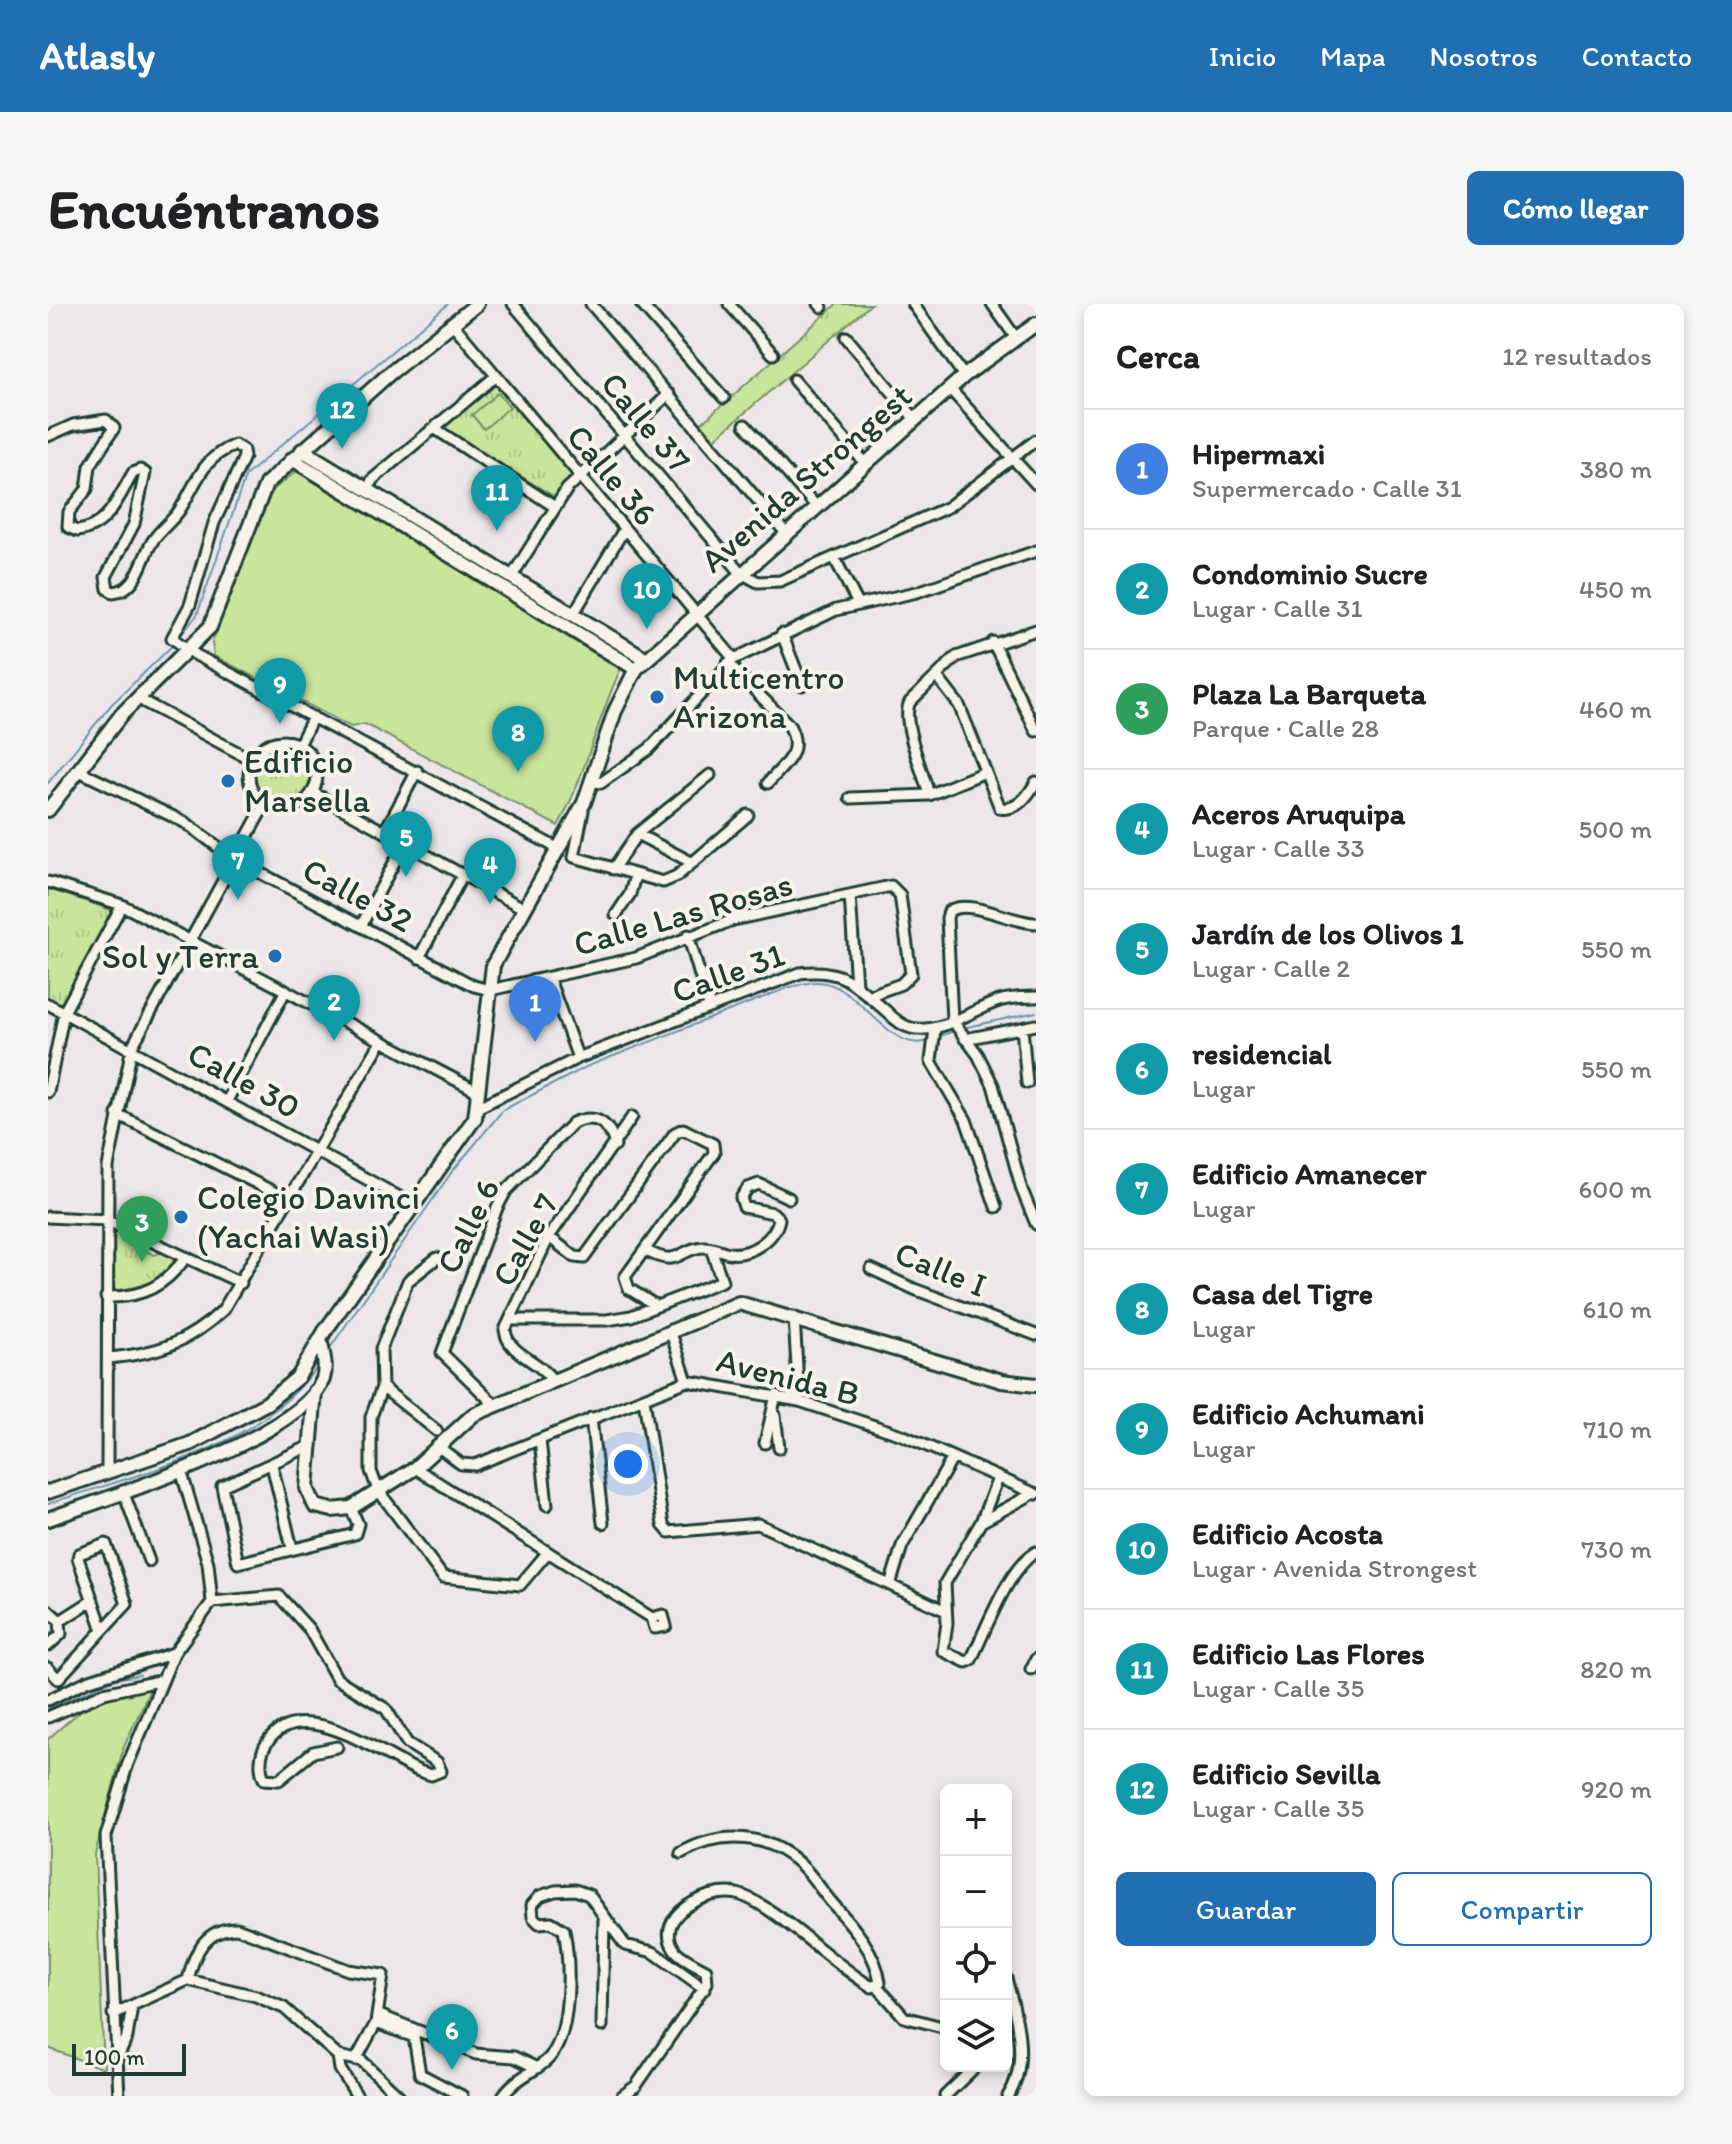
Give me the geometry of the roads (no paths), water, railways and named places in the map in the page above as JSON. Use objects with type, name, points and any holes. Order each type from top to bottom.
[{"type":"street","points":[[48,810],[140,696],[210,627],[266,484],[477,304]]},
{"type":"street","name":"Calle 37","points":[[513,304],[741,573]]},
{"type":"street","points":[[591,304],[785,532]]},
{"type":"street","points":[[641,304],[724,398]]},
{"type":"street","points":[[729,304],[773,354]]},
{"type":"street","points":[[913,304],[964,376]]},
{"type":"street","points":[[992,304],[1016,338]]},
{"type":"street","name":"Calle 36","points":[[452,323],[623,531],[695,613],[731,661],[789,725],[796,749],[791,759],[768,783]]},
{"type":"street","name":"Avenida Strongest","points":[[48,1492],[190,1444],[267,1403],[323,1352],[325,1331],[412,1204],[469,1129],[477,1108],[493,965],[584,803],[615,711],[641,663],[964,376],[1036,324]]},
{"type":"street","points":[[846,337],[915,419]]},
{"type":"street","points":[[365,495],[372,480],[496,376]]},
{"type":"street","points":[[794,380],[865,463]]},
{"type":"street","points":[[950,389],[1036,484]]},
{"type":"street","points":[[508,581],[578,477],[669,394]]},
{"type":"street","points":[[48,436],[73,425],[106,420],[114,428],[90,466],[87,489],[69,512],[68,527],[77,531],[99,522],[119,502],[133,473],[140,470],[145,473],[134,524],[106,577],[108,589],[113,592],[129,585],[153,540],[180,510],[200,469],[223,449],[235,445],[243,450],[244,457],[214,523],[190,605],[172,638],[186,649],[557,848]]},
{"type":"street","points":[[745,425],[816,506]]},
{"type":"street","points":[[434,428],[555,507]]},
{"type":"street","points":[[741,573],[758,582],[772,583],[835,559],[948,507],[1036,440]]},
{"type":"street","points":[[297,455],[641,663]]},
{"type":"street","points":[[570,619],[623,531]]},
{"type":"street","points":[[592,781],[601,783],[615,777],[649,749],[731,661],[782,634],[858,604],[917,592],[1036,551]]},
{"type":"street","points":[[835,559],[858,604]]},
{"type":"street","points":[[929,795],[908,728],[906,709],[956,657],[1036,630]]},
{"type":"street","points":[[782,634],[802,685]]},
{"type":"street","points":[[993,642],[1036,731]]},
{"type":"street","points":[[938,678],[959,705],[996,803],[1006,810],[1023,801],[1036,782]]},
{"type":"street","points":[[140,696],[144,702],[252,760]]},
{"type":"street","points":[[299,745],[313,717]]},
{"type":"street","points":[[269,744],[299,745],[307,752],[317,771],[312,792],[305,801],[286,809],[265,804],[251,788],[252,760],[269,744]]},
{"type":"street","name":"Calle 32","points":[[79,771],[186,823],[234,859],[362,924],[419,958],[474,986],[490,990]]},
{"type":"street","points":[[385,831],[417,771]]},
{"type":"street","points":[[850,798],[929,795],[985,772]]},
{"type":"street","points":[[613,869],[637,834],[710,775]]},
{"type":"street","points":[[312,792],[523,908]]},
{"type":"street","points":[[584,803],[574,857],[663,882],[671,880],[748,815]]},
{"type":"street","points":[[107,1471],[108,1167],[132,1047],[265,804]]},
{"type":"street","points":[[637,834],[691,862]]},
{"type":"street","points":[[362,924],[405,842]]},
{"type":"street","points":[[419,958],[463,874]]},
{"type":"street","points":[[616,915],[630,894],[635,876]]},
{"type":"street","points":[[48,882],[122,905],[191,938],[477,1091]]},
{"type":"street","name":"Calle Las Rosas","points":[[490,990],[636,958],[688,935],[733,920],[891,886],[897,889],[902,903],[911,974],[901,984],[868,996]]},
{"type":"street","points":[[850,895],[856,985]]},
{"type":"street","points":[[48,1092],[64,1012],[122,905]]},
{"type":"street","points":[[1036,923],[1015,922],[999,913],[953,908],[949,911],[952,1023],[978,1055],[993,1085],[1025,1199],[1036,1224]]},
{"type":"street","points":[[688,935],[709,1006]]},
{"type":"street","name":"Calle 31","points":[[477,1108],[578,1058],[709,1006],[812,971],[842,975],[908,1028],[935,1035]]},
{"type":"street","points":[[549,979],[578,1058]]},
{"type":"street","points":[[227,1101],[286,990]]},
{"type":"street","points":[[996,1207],[966,1120],[931,1061],[935,1035],[952,1023],[1002,999],[1036,997]]},
{"type":"street","name":"Calle 30","points":[[48,1004],[132,1047],[412,1204]]},
{"type":"street","points":[[963,1037],[1036,1025]]},
{"type":"street","points":[[1022,1028],[1027,1083]]},
{"type":"street","points":[[108,1358],[141,1356],[172,1347],[200,1332],[223,1310],[381,1042]]},
{"type":"street","points":[[117,1114],[290,1200]]},
{"type":"street","name":"Calle 7","points":[[552,1380],[544,1368],[507,1340],[505,1330],[549,1237],[615,1146],[632,1117]]},
{"type":"street","name":"Calle 6","points":[[495,1405],[442,1353],[497,1208],[506,1191],[573,1123],[588,1119],[605,1123],[611,1129],[615,1146]]},
{"type":"street","points":[[549,1237],[575,1257],[588,1255],[675,1133],[683,1129],[713,1144],[714,1153],[624,1281],[655,1305]]},
{"type":"street","points":[[645,1250],[669,1259],[699,1248],[741,1253],[756,1248],[775,1231],[777,1215],[744,1207],[741,1203],[753,1185],[789,1198]]},
{"type":"street","points":[[48,1217],[106,1220],[241,1283]]},
{"type":"street","points":[[511,1320],[607,1320],[631,1316],[722,1281],[711,1248]]},
{"type":"street","points":[[106,1297],[125,1297],[152,1289],[175,1273],[186,1257]]},
{"type":"street","points":[[437,1258],[408,1281],[381,1349],[382,1387],[371,1417],[371,1471],[378,1490],[443,1577],[514,1587],[526,1579],[548,1552]]},
{"type":"street","name":"Calle I","points":[[871,1269],[914,1289],[1036,1335]]},
{"type":"street","points":[[315,1391],[307,1488],[309,1499],[321,1510],[351,1508],[415,1468],[440,1448],[460,1424],[495,1405],[726,1306],[745,1302],[1002,1381],[1036,1385]]},
{"type":"street","points":[[794,1317],[799,1401]]},
{"type":"street","points":[[670,1330],[687,1381]]},
{"type":"street","points":[[50,1519],[231,1450],[257,1435],[315,1391],[324,1378],[323,1352]]},
{"type":"street","name":"Avenida B","points":[[440,1448],[461,1464],[470,1466],[687,1381],[799,1401],[902,1435],[1035,1493]]},
{"type":"street","points":[[382,1387],[437,1431]]},
{"type":"street","points":[[765,1443],[776,1395]]},
{"type":"street","points":[[644,1399],[661,1517],[663,1525],[672,1533],[758,1524],[946,1611]]},
{"type":"street","points":[[774,1412],[779,1448]]},
{"type":"street","points":[[591,1418],[603,1523]]},
{"type":"street","points":[[540,1440],[547,1505]]},
{"type":"street","points":[[312,1445],[222,1486],[238,1563],[355,1534],[358,1524],[351,1508]]},
{"type":"street","points":[[890,1585],[902,1546],[952,1459]]},
{"type":"street","points":[[272,1465],[292,1548]]},
{"type":"street","points":[[415,1468],[652,1618]]},
{"type":"street","points":[[119,2096],[106,1836],[127,1766],[174,1653],[212,1602],[208,1563],[181,1470]]},
{"type":"street","points":[[998,1478],[981,1522],[949,1572],[944,1591],[943,1651],[966,1662],[971,1660],[1013,1576],[1023,1562],[1036,1552]]},
{"type":"street","points":[[123,1491],[149,1561]]},
{"type":"street","points":[[981,1522],[1035,1493]]},
{"type":"street","points":[[48,1668],[58,1679],[127,1604],[108,1544],[78,1556],[103,1630]]},
{"type":"street","points":[[212,1602],[279,1596],[309,1629],[337,1679],[386,1709],[407,1743],[437,1762],[441,1771],[431,1775],[419,1771],[343,1732],[290,1724],[273,1734],[263,1748],[261,1773],[264,1779],[279,1780],[313,1752],[337,1747]]},
{"type":"street","points":[[60,1621],[93,1600]]},
{"type":"street","points":[[48,1610],[60,1621],[61,1634],[48,1646]]},
{"type":"street","points":[[48,1700],[87,1681],[174,1653]]},
{"type":"street","points":[[48,1717],[104,1693],[163,1680]]},
{"type":"street","points":[[681,1853],[705,1839],[736,1837],[780,1851],[805,1868],[849,1922],[875,1961],[880,1979],[877,1986]]},
{"type":"street","points":[[503,2096],[556,2050],[567,2023],[566,1942],[559,1925],[539,1923],[533,1917],[532,1905],[540,1896],[575,1890],[598,1903],[604,1919],[625,1945],[653,1952],[705,1989]]},
{"type":"street","points":[[622,2096],[636,2086],[705,1989],[708,1973],[676,1950],[672,1931],[674,1920],[689,1903],[720,1891],[753,1900],[853,1978],[877,1986],[904,2017],[940,2026]]},
{"type":"street","points":[[602,2026],[604,1919]]},
{"type":"street","points":[[188,1980],[197,1949],[212,1934],[237,1928],[348,1970],[383,1975],[378,2019],[357,2058]]},
{"type":"street","points":[[866,1983],[869,1974],[876,1973]]},
{"type":"street","points":[[113,2014],[188,1980],[256,1996],[284,2008],[338,2056],[357,2058],[399,2096]]},
{"type":"street","points":[[1008,2096],[1016,2084],[1020,2057],[1010,2000]]},
{"type":"street","points":[[118,2058],[124,2045],[132,2006]]},
{"type":"street","points":[[378,2019],[476,2054],[514,2057],[537,2068]]},
{"type":"street","points":[[378,2019],[414,2037],[420,2074],[462,2096]]},
{"type":"street","points":[[338,2056],[340,2069],[357,2096]]},
{"type":"street","points":[[945,2096],[970,2072]]},
{"type":"waterway","points":[[179,638],[197,615],[246,475],[448,304]]},
{"type":"waterway","points":[[48,783],[111,705],[175,643]]},
{"type":"waterway","points":[[328,1351],[451,1173],[503,1110],[588,1066],[790,987],[812,982],[831,985],[846,993],[901,1038],[916,1043],[931,1040]]},
{"type":"waterway","points":[[963,1028],[1036,1012]]},
{"type":"waterway","points":[[937,1037],[957,1030]]},
{"type":"waterway","points":[[48,1504],[160,1468],[232,1437],[265,1417],[295,1393],[320,1363]]},
{"type":"waterway","points":[[48,1709],[115,1679],[140,1675]]},
{"type":"place","name":"Edificio Sevilla","points":[[342,449]]},
{"type":"place","name":"Edificio Las Flores","points":[[497,531]]},
{"type":"place","name":"Edificio Acosta","points":[[647,629]]},
{"type":"place","name":"Multicentro Arizona","points":[[657,697]]},
{"type":"place","name":"Edificio Achumani","points":[[280,724]]},
{"type":"place","name":"Casa del Tigre","points":[[518,772]]},
{"type":"place","name":"Edificio Marsella","points":[[228,781]]},
{"type":"place","name":"Jardín de los Olivos 1","points":[[406,877]]},
{"type":"place","name":"Edificio Amanecer","points":[[238,900]]},
{"type":"place","name":"Aceros Aruquipa","points":[[490,904]]},
{"type":"place","name":"Sol y Terra","points":[[275,956]]},
{"type":"place","name":"Condominio Sucre","points":[[334,1041]]},
{"type":"place","name":"Hipermaxi","points":[[535,1042]]},
{"type":"place","name":"Colegio Davinci (Yachai Wasi)","points":[[181,1217]]},
{"type":"place","name":"Plaza La Barqueta","points":[[142,1262]]},
{"type":"place","name":"residencial","points":[[452,2070]]}]
